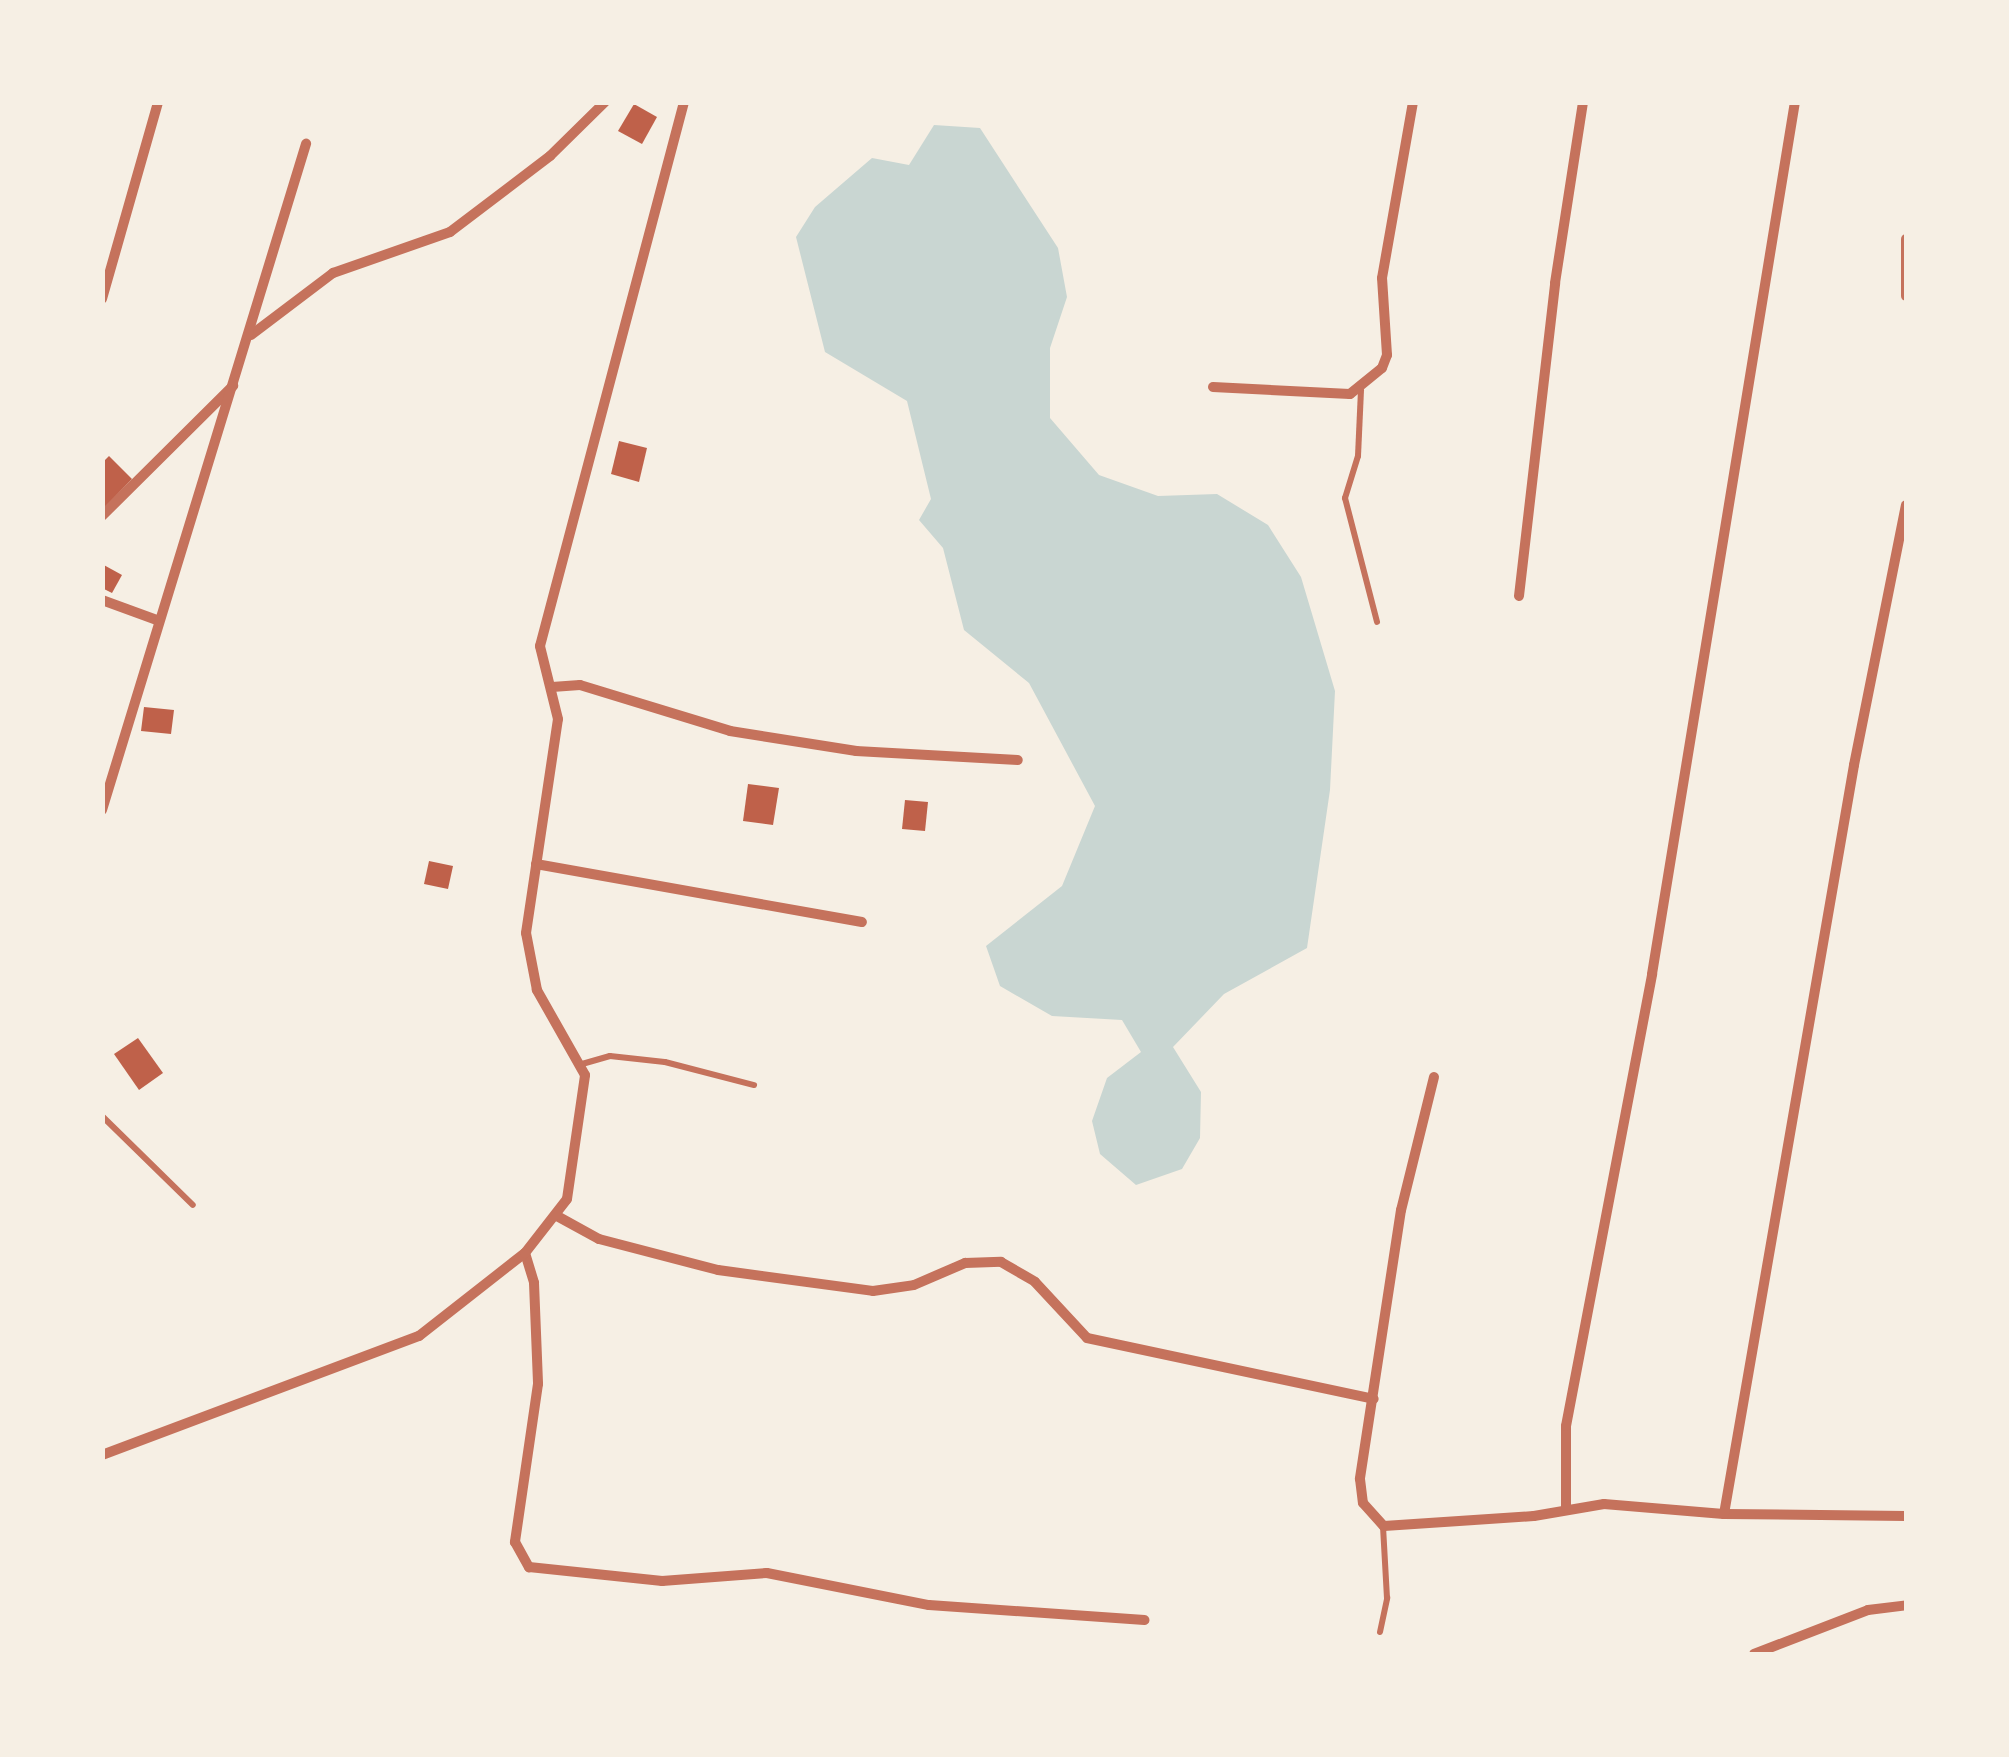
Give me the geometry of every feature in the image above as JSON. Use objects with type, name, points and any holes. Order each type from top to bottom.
[{"type":"street","points":[[102,299],[158,102]]},
{"type":"street","points":[[251,335],[333,273],[450,232],[550,156],[605,102]]},
{"type":"street","points":[[102,1455],[166,1426],[320,1377],[419,1336],[525,1253],[557,1216],[575,1173],[582,1064],[531,974],[526,933],[558,719],[540,646],[684,102]]},
{"type":"street","points":[[1213,387],[1361,390],[1387,356],[1382,278],[1413,102]]},
{"type":"street","points":[[1519,596],[1554,283],[1583,102]]},
{"type":"street","points":[[1566,1508],[1566,1426],[1652,974],[1795,102]]},
{"type":"street","points":[[102,810],[157,620],[238,382],[306,144]]},
{"type":"street","points":[[1906,239],[1906,296]]},
{"type":"street","points":[[102,516],[238,382]]},
{"type":"street","points":[[1724,1514],[1854,765],[1906,505]]},
{"type":"street","points":[[102,600],[157,620]]},
{"type":"street","points":[[552,687],[580,686],[689,722],[766,737],[856,751],[1018,760]]},
{"type":"street","points":[[536,864],[862,922]]},
{"type":"street","points":[[1434,1078],[1401,1210],[1360,1495],[1384,1526],[1630,1505],[1724,1514],[1906,1516]]},
{"type":"street","points":[[557,1216],[599,1238],[718,1270],[874,1292],[914,1285],[965,1263],[1001,1262],[1035,1282],[1087,1338],[1374,1399]]},
{"type":"street","points":[[525,1253],[534,1283],[538,1384],[515,1542],[529,1567],[662,1581],[768,1574],[948,1607],[1144,1620]]},
{"type":"street","points":[[1754,1654],[1780,1639],[1868,1610],[1906,1605]]},
{"type":"lane","points":[[1361,390],[1358,456],[1345,498],[1378,622]]},
{"type":"lane","points":[[582,1064],[610,1056],[665,1062],[754,1086]]},
{"type":"lane","points":[[102,1116],[193,1205]]},
{"type":"lane","points":[[1380,1632],[1387,1598],[1380,1546],[1384,1526]]},
{"type":"shaded area","points":[[934,125],[980,128],[1058,248],[1067,297],[1050,348],[1050,418],[1099,475],[1158,496],[1217,494],[1268,525],[1301,577],[1335,691],[1330,790],[1307,948],[1224,994],[1173,1047],[1201,1092],[1200,1138],[1182,1169],[1136,1185],[1100,1154],[1092,1121],[1107,1078],[1141,1052],[1122,1020],[1052,1016],[1000,986],[986,946],[1062,886],[1095,806],[1029,683],[964,630],[943,548],[919,520],[931,499],[907,401],[825,352],[796,237],[815,207],[872,158],[909,165]]},
{"type":"building","points":[[634,104],[657,117],[642,144],[618,131]]},
{"type":"building","points":[[619,441],[647,448],[639,482],[611,474]]},
{"type":"building","points":[[109,456],[132,479],[105,507],[102,463]]},
{"type":"building","points":[[102,564],[122,575],[112,593],[102,588]]},
{"type":"building","points":[[144,707],[174,710],[171,734],[141,731]]},
{"type":"building","points":[[748,784],[779,788],[773,825],[743,821]]},
{"type":"building","points":[[905,800],[928,802],[925,831],[902,829]]},
{"type":"building","points":[[429,861],[453,866],[448,889],[424,884]]},
{"type":"building","points":[[138,1038],[163,1073],[139,1090],[114,1054]]}]
